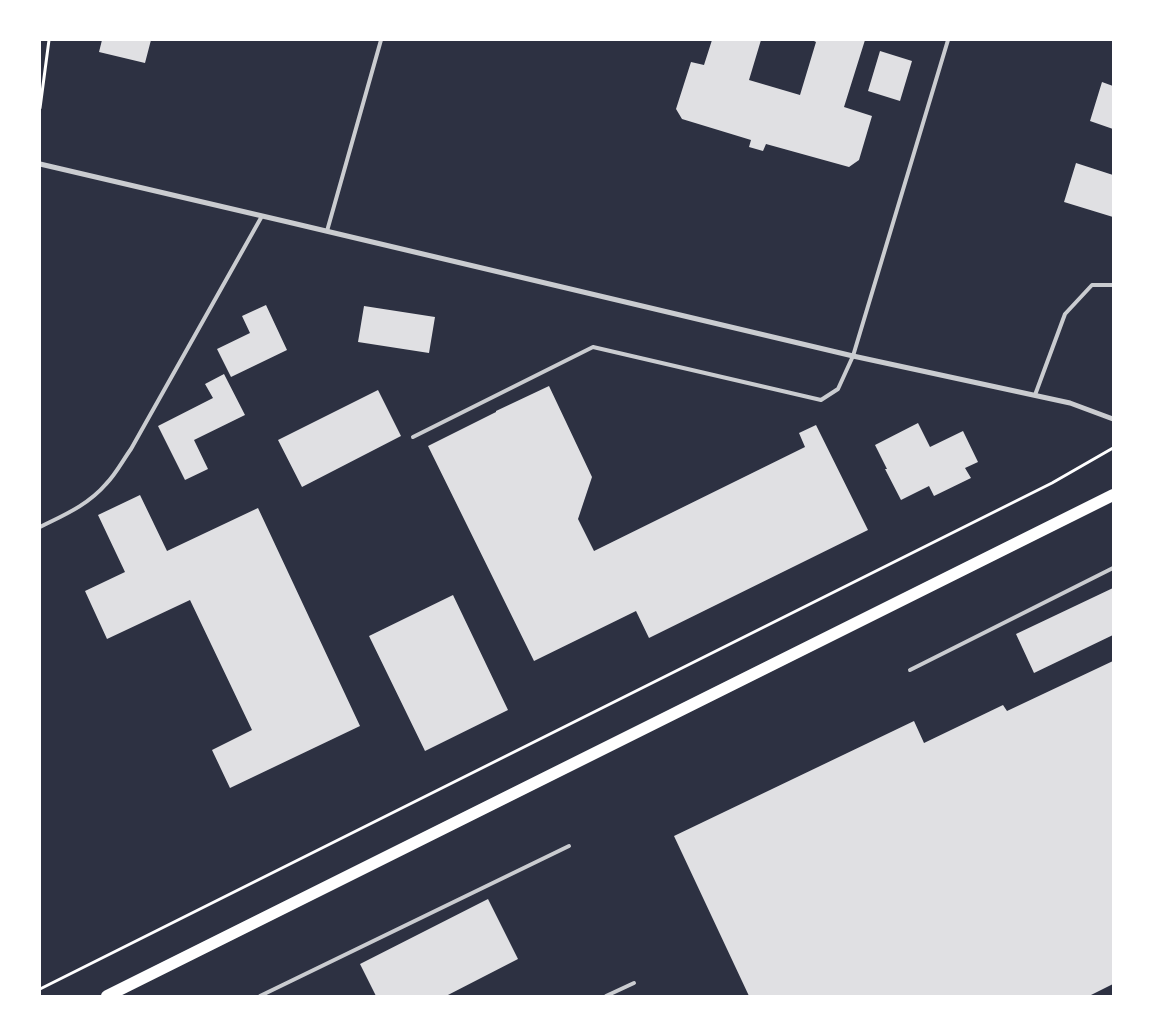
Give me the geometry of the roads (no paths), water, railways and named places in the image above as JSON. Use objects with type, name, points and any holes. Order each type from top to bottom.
[{"type":"main road","points":[[107,996],[1113,496]]},
{"type":"street","points":[[40,164],[852,356],[1070,402],[1113,419]]},
{"type":"lane","points":[[327,231],[381,40]]},
{"type":"lane","points":[[413,437],[593,346],[821,400],[838,388],[852,356],[948,40]]},
{"type":"lane","points":[[40,527],[72,512],[90,500],[107,484],[131,448],[262,216]]},
{"type":"lane","points":[[1035,395],[1065,314],[1092,285],[1113,285]]},
{"type":"lane","points":[[910,670],[1113,568]]},
{"type":"lane","points":[[260,996],[569,846]]},
{"type":"lane","points":[[606,996],[634,983]]}]
